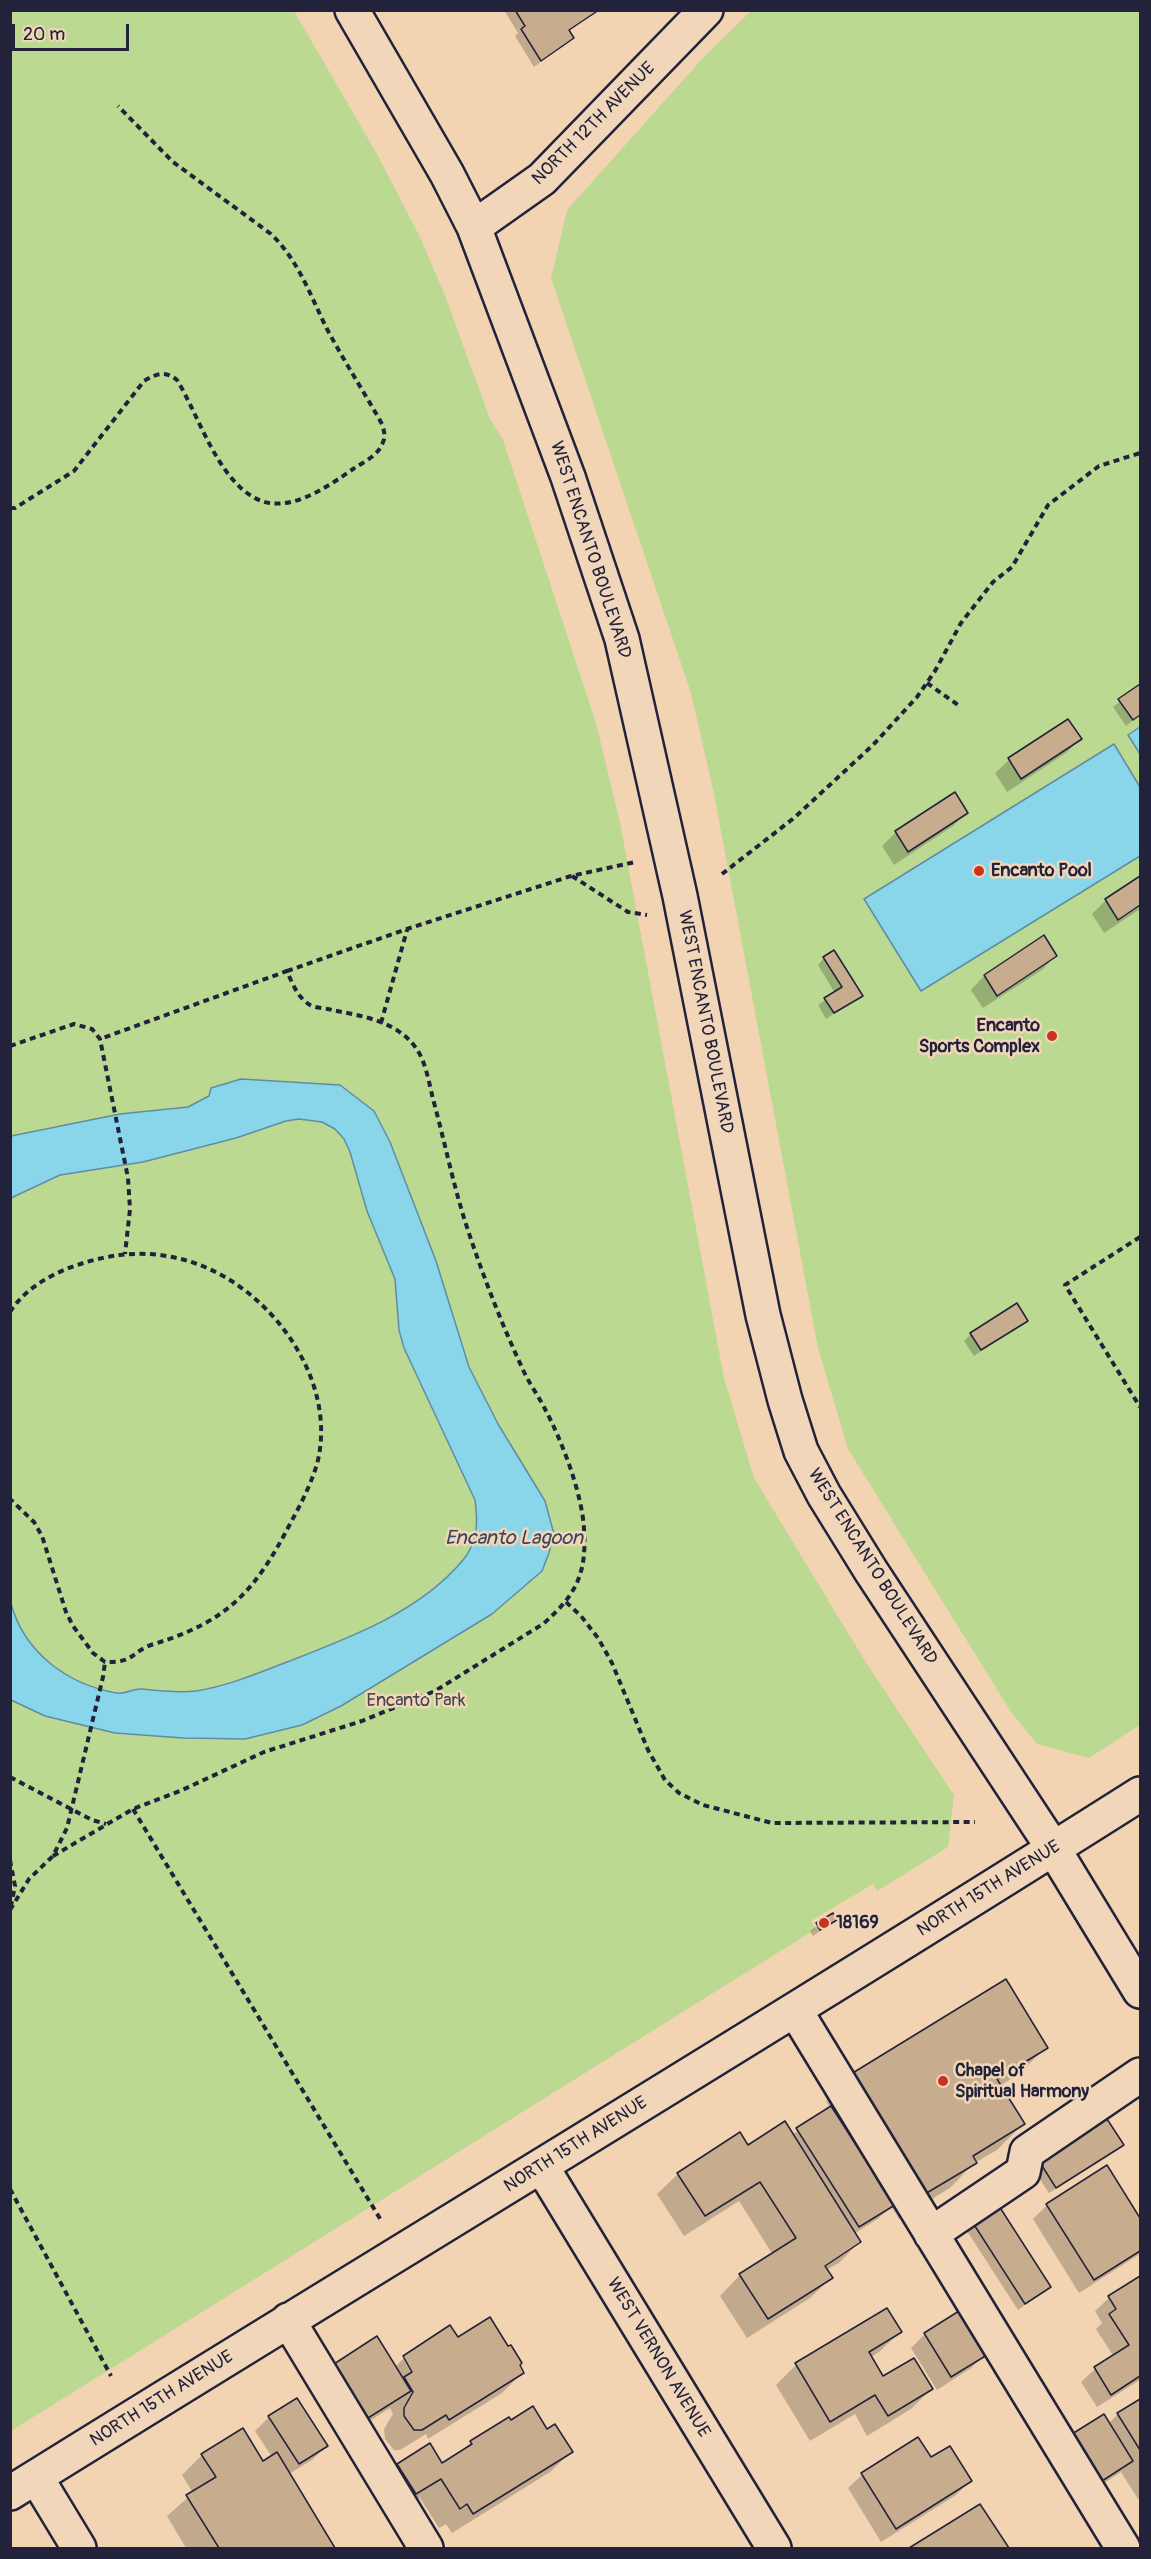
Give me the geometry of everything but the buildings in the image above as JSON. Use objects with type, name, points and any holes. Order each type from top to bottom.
[{"type":"street","name":"WEST ENCANTO BOULEVARD","points":[[352,10],[447,174],[474,227],[568,477],[622,639],[671,854],[763,1315],[801,1451],[824,1495],[871,1571],[1053,1848],[1140,1991]]},
{"type":"street","name":"NORTH 12TH AVENUE","points":[[474,227],[542,179],[706,10]]},
{"type":"street","name":"NORTH 15TH AVENUE","points":[[23,2485],[288,2320],[542,2167],[1140,1794]]},
{"type":"street","points":[[795,2010],[1123,2548]]},
{"type":"street","points":[[931,2234],[1023,2172],[1027,2152],[1140,2075]]},
{"type":"street","name":"WEST VERNON AVENUE","points":[[542,2167],[774,2548]]},
{"type":"street","points":[[288,2320],[426,2548]]},
{"type":"street","points":[[23,2485],[79,2548]]},
{"type":"path","points":[[10,508],[15,508],[74,471],[144,381],[158,374],[170,374],[177,380],[228,473],[245,492],[256,499],[281,503],[310,495],[372,456],[384,441],[385,432],[382,424],[326,327],[302,273],[284,247],[271,234],[173,162],[118,106]]},
{"type":"path","points":[[722,874],[795,818],[865,752],[911,703],[927,683],[961,622],[993,582],[1012,567],[1048,505],[1099,466],[1140,453]]},
{"type":"path","points":[[927,683],[958,705]]},
{"type":"path","points":[[99,1039],[407,929],[571,876],[671,854]]},
{"type":"path","points":[[571,876],[628,912],[650,915]]},
{"type":"path","points":[[381,1023],[407,929]]},
{"type":"path","points":[[10,1908],[29,1879],[53,1856],[133,1809],[180,1791],[264,1752],[363,1721],[435,1691],[543,1624],[572,1595],[580,1577],[584,1557],[584,1530],[578,1493],[546,1410],[526,1375],[494,1308],[464,1217],[428,1078],[418,1050],[405,1034],[381,1023],[310,1005],[295,990],[287,971]]},
{"type":"path","points":[[10,1047],[74,1024],[92,1029],[99,1039],[128,1178],[130,1209],[125,1254]]},
{"type":"path","points":[[1140,1237],[1065,1285],[1140,1407]]},
{"type":"path","points":[[10,1312],[27,1293],[67,1269],[102,1257],[149,1254],[190,1260],[224,1276],[273,1315],[292,1339],[308,1372],[319,1415],[317,1463],[304,1496],[277,1551],[257,1581],[227,1609],[196,1629],[144,1648],[132,1658],[105,1662],[93,1653],[73,1626],[66,1612],[42,1536],[33,1522],[10,1499]]},
{"type":"path","points":[[566,1602],[581,1616],[598,1638],[616,1672],[648,1750],[665,1780],[679,1793],[703,1804],[772,1823],[975,1822]]},
{"type":"path","points":[[53,1856],[67,1828],[104,1677],[105,1662]]},
{"type":"path","points":[[10,1777],[92,1820],[106,1824]]},
{"type":"path","points":[[133,1809],[400,2252]]},
{"type":"path","points":[[10,1860],[15,1886],[10,1908]]},
{"type":"path","points":[[10,2189],[111,2376]]},
{"type":"green space","name":"Encanto Park","points":[[11,11],[294,11],[377,154],[420,237],[444,293],[490,419],[503,440],[596,723],[620,823],[724,1378],[754,1478],[865,1661],[954,1795],[948,1847],[877,1891],[873,1884],[811,1921],[816,1929],[11,2431]]},
{"type":"green space","points":[[751,11],[1140,11],[1140,1725],[1089,1758],[1037,1744],[1011,1712],[848,1449],[818,1348],[714,794],[691,693],[551,278],[567,210],[703,58]]},
{"type":"water","points":[[1140,727],[1140,754],[1128,735]]},
{"type":"water","points":[[1114,744],[1140,787],[1140,856],[921,991],[864,899]]},
{"type":"water","name":"Encanto Lagoon","points":[[241,1079],[340,1085],[374,1111],[390,1142],[436,1261],[469,1367],[498,1424],[545,1501],[554,1534],[549,1553],[542,1571],[492,1614],[341,1706],[302,1725],[245,1739],[183,1738],[115,1733],[45,1716],[11,1700],[11,1604],[26,1637],[37,1651],[50,1664],[81,1682],[98,1689],[120,1693],[139,1689],[196,1691],[254,1675],[382,1622],[405,1609],[446,1578],[463,1560],[472,1546],[476,1524],[475,1500],[404,1348],[399,1330],[395,1279],[367,1211],[350,1152],[344,1139],[335,1129],[322,1122],[299,1119],[286,1121],[236,1138],[143,1162],[60,1175],[11,1198],[11,1136],[120,1114],[188,1107],[209,1096],[211,1088]]},
{"type":"place","name":"Encanto Pool","points":[[979,871]]},
{"type":"place","name":"Encanto Sports Complex","points":[[1052,1036]]},
{"type":"place","name":"18169","points":[[824,1923]]},
{"type":"place","name":"Chapel of Spiritual Harmony","points":[[943,2081]]}]
